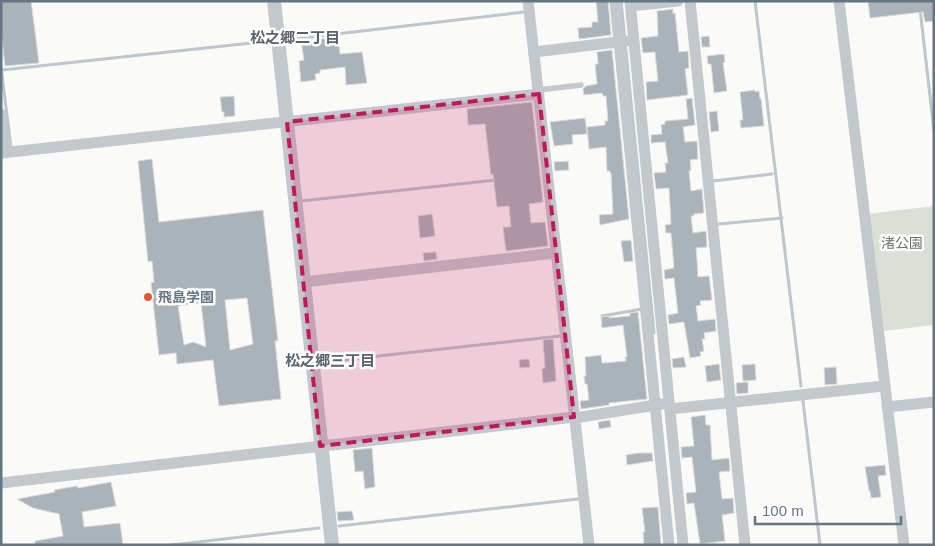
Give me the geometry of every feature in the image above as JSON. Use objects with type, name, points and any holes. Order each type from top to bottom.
[{"type":"street","points":[[274,1],[332,545]]},
{"type":"street","points":[[528,1],[590,545]]},
{"type":"street","points":[[615,1],[626,41],[663,405],[683,545]]},
{"type":"street","points":[[626,41],[631,4],[678,1]]},
{"type":"street","points":[[690,1],[744,545]]},
{"type":"street","points":[[839,1],[904,545]]},
{"type":"street","points":[[534,52],[626,41]]},
{"type":"street","points":[[1,114],[4,153],[538,92]]},
{"type":"street","points":[[304,282],[556,253]]},
{"type":"street","points":[[1,483],[575,418],[663,405],[730,402],[884,386]]},
{"type":"street","points":[[887,407],[934,402]]},
{"type":"street","points":[[663,405],[669,545]]},
{"type":"lane","points":[[538,92],[581,85]]},
{"type":"highlighted area","points":[[539,94],[574,417],[320,446],[287,122]]},
{"type":"green space","name":"渚公園","points":[[934,206],[934,325],[884,331],[867,214]]},
{"type":"building","points":[[1,1],[31,1],[39,63],[5,66],[1,30]]},
{"type":"building","points":[[596,1],[608,1],[611,35],[579,39],[578,28],[592,27],[592,22],[598,22]]},
{"type":"building","points":[[868,1],[934,1],[934,21],[925,22],[923,12],[870,18]]},
{"type":"building","points":[[673,9],[679,52],[688,51],[689,68],[685,69],[688,95],[647,100],[646,82],[658,81],[655,52],[643,53],[641,38],[658,36],[657,11]]},
{"type":"building","points":[[709,36],[710,47],[702,47],[701,37]]},
{"type":"building","points":[[338,37],[340,54],[362,52],[367,83],[346,85],[345,67],[320,70],[320,73],[315,74],[316,80],[301,82],[299,61],[304,60],[301,41]]},
{"type":"building","points":[[612,50],[629,219],[600,225],[599,215],[613,214],[611,173],[607,171],[606,147],[589,149],[587,127],[605,125],[605,121],[608,121],[606,96],[603,96],[602,93],[584,95],[583,89],[586,86],[597,84],[595,64],[598,64],[597,52]]},
{"type":"building","points":[[724,54],[725,62],[723,63],[727,91],[714,93],[711,64],[708,64],[707,56]]},
{"type":"building","points":[[755,90],[755,92],[759,91],[761,98],[764,126],[741,128],[740,120],[743,120],[740,92]]},
{"type":"building","points":[[234,96],[235,116],[224,117],[220,97]]},
{"type":"building","points":[[692,98],[695,125],[683,127],[685,142],[697,141],[698,159],[690,160],[691,170],[689,171],[691,191],[702,189],[704,213],[691,216],[693,233],[706,231],[707,247],[696,248],[698,277],[709,276],[712,300],[700,301],[701,305],[696,306],[698,321],[715,319],[716,331],[704,333],[705,339],[702,339],[704,351],[700,352],[701,356],[690,358],[684,322],[669,324],[668,315],[678,313],[674,278],[665,279],[664,270],[674,268],[671,233],[666,233],[665,225],[671,224],[669,188],[656,189],[654,173],[666,172],[665,163],[668,163],[665,142],[651,143],[651,135],[662,134],[661,125],[665,124],[665,121],[688,119],[686,99]]},
{"type":"building","points":[[532,102],[543,202],[529,204],[531,223],[545,222],[548,246],[506,251],[503,227],[511,227],[509,206],[497,207],[485,124],[468,125],[467,109]]},
{"type":"building","points":[[717,111],[719,131],[711,132],[709,112]]},
{"type":"building","points":[[585,118],[587,134],[572,135],[573,144],[554,146],[550,122]]},
{"type":"building","points":[[152,159],[159,222],[263,210],[278,341],[275,341],[281,399],[219,406],[213,360],[177,364],[176,353],[159,355],[151,283],[154,282],[152,261],[148,262],[138,161]],"holes":[[[247,298],[253,344],[230,350],[225,300]],[[201,303],[206,347],[193,342],[184,345],[178,306]]]},
{"type":"building","points":[[568,161],[569,170],[555,171],[554,162]]},
{"type":"building","points":[[432,214],[435,236],[420,238],[418,216]]},
{"type":"building","points":[[631,240],[633,261],[624,262],[621,241]]},
{"type":"building","points":[[436,252],[437,259],[424,261],[423,253]]},
{"type":"building","points":[[638,312],[647,399],[609,403],[609,405],[581,409],[580,401],[589,400],[584,376],[586,376],[585,357],[601,355],[602,363],[604,363],[626,361],[625,357],[627,357],[623,325],[602,328],[601,317],[630,316],[630,313]]},
{"type":"building","points":[[553,339],[556,381],[543,383],[542,369],[545,368],[543,340]]},
{"type":"building","points":[[684,357],[686,367],[673,368],[672,359]]},
{"type":"building","points":[[529,359],[530,367],[520,368],[519,360]]},
{"type":"building","points":[[719,364],[721,380],[707,382],[705,366]]},
{"type":"building","points":[[755,364],[756,380],[743,381],[742,365]]},
{"type":"building","points":[[836,367],[837,384],[825,385],[824,368]]},
{"type":"building","points":[[748,382],[748,393],[737,394],[736,383]]},
{"type":"building","points":[[705,415],[706,425],[710,425],[712,460],[729,458],[730,471],[719,472],[722,499],[733,498],[734,513],[722,515],[725,541],[700,544],[694,503],[687,504],[686,493],[696,492],[692,457],[682,458],[681,447],[694,446],[691,417]]},
{"type":"building","points":[[610,420],[611,427],[599,429],[598,422]]},
{"type":"building","points":[[372,448],[375,487],[365,489],[363,471],[355,472],[353,450]]},
{"type":"building","points":[[652,453],[653,461],[627,465],[626,455]]},
{"type":"building","points":[[885,465],[886,475],[878,476],[881,497],[871,498],[865,467]]},
{"type":"building","points":[[111,482],[116,506],[82,512],[84,527],[120,523],[123,545],[35,545],[35,541],[63,536],[59,514],[33,508],[17,499],[55,492],[54,490]]},
{"type":"building","points":[[658,507],[661,545],[644,545],[643,532],[645,532],[642,508]]},
{"type":"building","points":[[352,511],[354,520],[338,521],[337,512]]},
{"type":"waterway","points":[[621,1],[654,333]]},
{"type":"waterway","points":[[755,1],[801,386]]},
{"type":"waterway","points":[[920,9],[934,131]]},
{"type":"waterway","points":[[285,40],[524,12]]},
{"type":"waterway","points":[[2,70],[269,41]]},
{"type":"waterway","points":[[1,67],[11,148]]},
{"type":"waterway","points":[[713,181],[772,174]]},
{"type":"waterway","points":[[301,201],[496,180]]},
{"type":"waterway","points":[[719,224],[782,218]]},
{"type":"waterway","points":[[602,316],[642,309]]},
{"type":"waterway","points":[[324,362],[560,336]]},
{"type":"waterway","points":[[803,401],[820,545]]},
{"type":"waterway","points":[[339,526],[578,499]]},
{"type":"waterway","points":[[172,545],[319,528]]},
{"type":"place","name":"飛島学園","points":[[148,297]]},
{"type":"district","name":"松之郷二丁目","points":[[295,37]]},
{"type":"district","name":"松之郷三丁目","points":[[330,360]]}]
